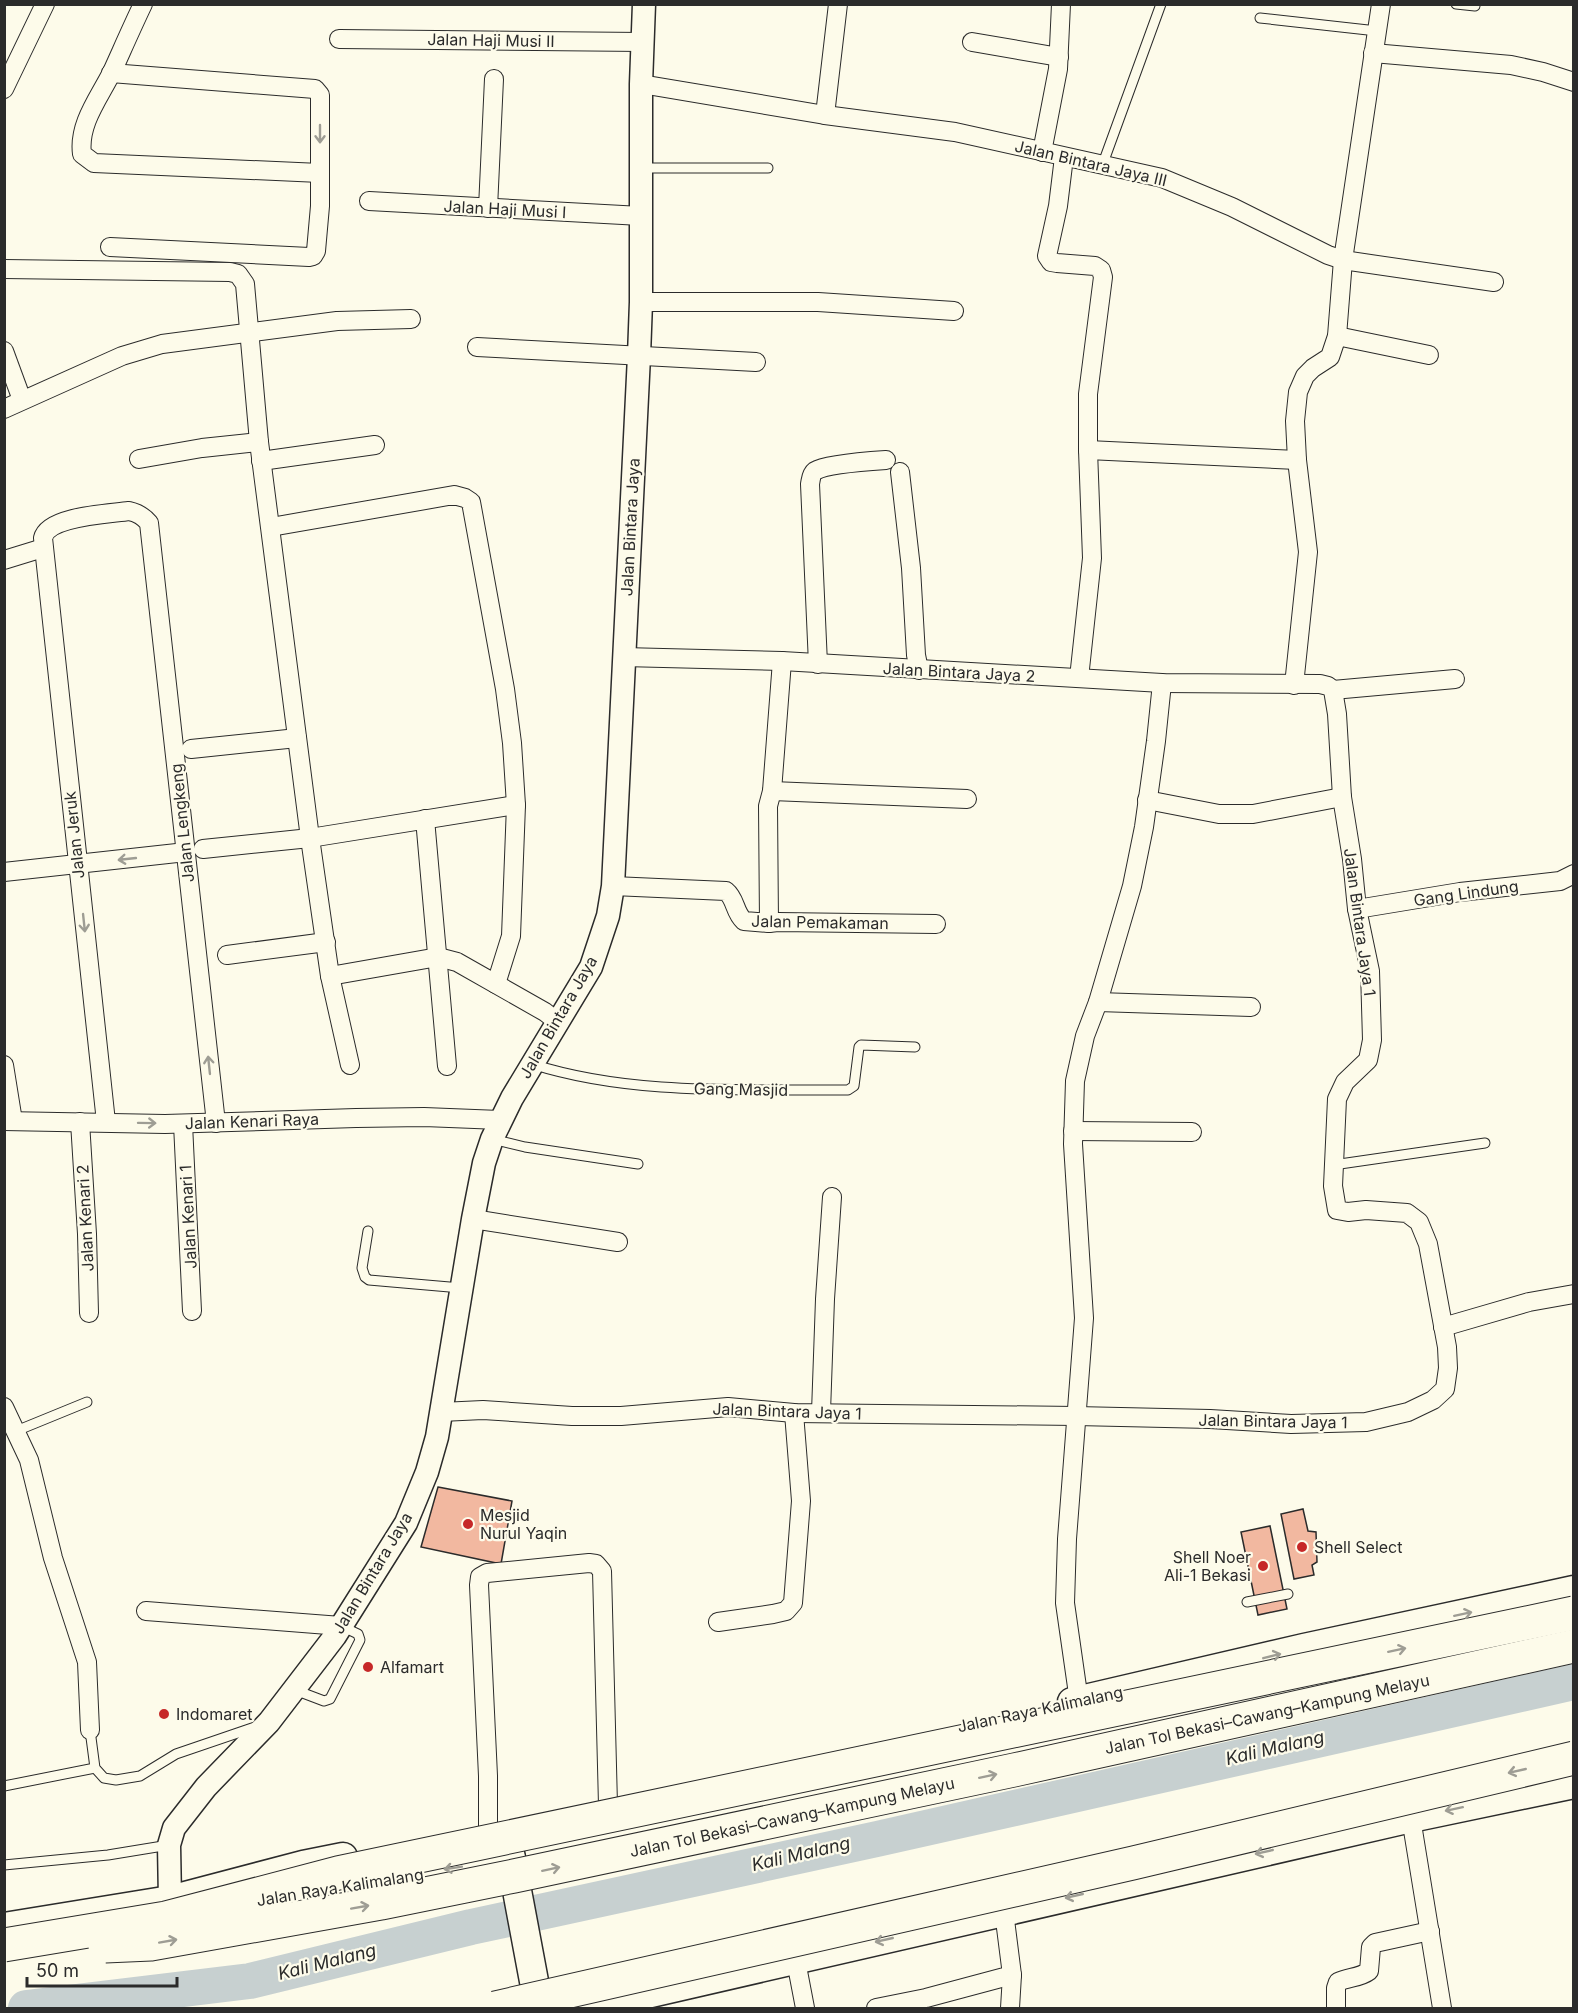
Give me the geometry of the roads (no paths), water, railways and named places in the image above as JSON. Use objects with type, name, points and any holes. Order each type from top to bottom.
[{"type":"highway","points":[[4,1944],[166,1918],[338,1873],[1574,1612]]},
{"type":"highway","name":"Jalan Tol Bekasi–Cawang–Kampung Melayu","points":[[4,1951],[151,1944],[381,1903],[1003,1773],[1574,1646]]},
{"type":"highway","points":[[495,2008],[1133,1863],[1574,1758]]},
{"type":"main road","name":"Jalan Raya Kalimalang","points":[[4,1927],[170,1900],[303,1865],[608,1805],[1079,1701],[1304,1648],[1574,1590]]},
{"type":"main road","points":[[586,2008],[1411,1818],[1574,1784]]},
{"type":"main road","points":[[496,1826],[513,1870],[539,2008]]},
{"type":"main road","name":"Jalan Raya Kalimalang","points":[[170,1900],[202,1910],[513,1870]]},
{"type":"street","points":[[4,89],[14,52],[45,4]]},
{"type":"street","points":[[142,4],[87,120],[81,143],[82,154],[94,163],[320,173]]},
{"type":"street","name":"Jalan Bintara Jaya","points":[[170,1900],[169,1845],[174,1828],[193,1803],[269,1722],[295,1690],[341,1626],[406,1522],[427,1472],[441,1412],[484,1163],[496,1130],[594,958],[608,916],[613,886],[639,356],[641,84],[644,4]]},
{"type":"street","points":[[825,115],[838,4]]},
{"type":"street","points":[[1042,152],[1059,57],[1061,4]]},
{"type":"street","points":[[1380,4],[1343,260],[1337,336],[1330,357],[1305,376],[1298,392],[1295,421],[1297,460],[1308,552],[1294,685],[1320,684],[1333,690],[1455,678]]},
{"type":"street","name":"Jalan Haji Musi II","points":[[339,39],[643,42]]},
{"type":"street","points":[[972,42],[1059,57]]},
{"type":"street","points":[[1373,53],[1511,65],[1574,82]]},
{"type":"street","points":[[110,247],[313,256],[316,251],[320,173],[320,94],[315,89],[111,73]]},
{"type":"street","points":[[488,208],[494,79]]},
{"type":"street","name":"Jalan Bintara Jaya III","points":[[641,84],[825,115],[955,132],[1162,178],[1232,207],[1316,250],[1343,260],[1494,282]]},
{"type":"street","points":[[1064,157],[1058,206],[1047,256],[1051,262],[1095,266],[1101,270],[1102,277],[1088,394],[1092,558],[1079,678]]},
{"type":"street","name":"Jalan Haji Musi I","points":[[369,201],[641,216]]},
{"type":"street","points":[[4,269],[230,272],[238,274],[245,284],[261,461],[310,838],[330,976],[350,1065]]},
{"type":"street","points":[[640,302],[818,302],[954,311]]},
{"type":"street","points":[[4,409],[122,356],[162,344],[337,321],[411,319]]},
{"type":"street","points":[[1337,336],[1429,355]]},
{"type":"street","points":[[477,347],[756,362]]},
{"type":"street","points":[[4,351],[22,400]]},
{"type":"street","points":[[140,459],[202,448],[259,442]]},
{"type":"street","points":[[261,461],[375,444]]},
{"type":"street","points":[[1088,450],[1297,460]]},
{"type":"street","points":[[818,664],[811,476],[816,471],[830,467],[886,459]]},
{"type":"street","points":[[900,472],[919,670]]},
{"type":"street","points":[[271,527],[454,495],[471,502],[505,689],[512,743],[516,805],[511,936],[496,984]]},
{"type":"street","name":"Jalan Lengkeng","points":[[43,548],[44,533],[61,521],[129,511],[143,516],[149,523],[194,851],[216,1123]]},
{"type":"street","points":[[4,560],[43,548]]},
{"type":"street","name":"Jalan Jeruk","points":[[43,548],[106,1122]]},
{"type":"street","name":"Jalan Bintara Jaya 2","points":[[623,657],[782,661],[1162,683],[1294,685]]},
{"type":"street","points":[[769,923],[768,806],[772,791],[782,661]]},
{"type":"street","points":[[1079,1701],[1065,1603],[1067,1539],[1084,1318],[1073,1131],[1075,1081],[1085,1036],[1098,1002],[1132,886],[1144,826],[1162,683]]},
{"type":"street","name":"Jalan Bintara Jaya 1","points":[[441,1412],[483,1410],[572,1416],[621,1416],[728,1407],[794,1413],[1076,1416],[1209,1419],[1291,1424],[1366,1422],[1408,1412],[1433,1400],[1445,1389],[1448,1368],[1447,1347],[1428,1244],[1419,1222],[1407,1213],[1337,1210],[1333,1193],[1336,1099],[1346,1082],[1368,1060],[1372,1040],[1370,971],[1357,909],[1342,797],[1337,714],[1333,690]]},
{"type":"street","points":[[191,749],[297,738]]},
{"type":"street","points":[[772,791],[966,800]]},
{"type":"street","points":[[1147,800],[1219,814],[1253,814],[1342,797]]},
{"type":"street","points":[[4,872],[310,838],[516,805]]},
{"type":"street","points":[[424,819],[447,1066]]},
{"type":"street","name":"Gang Lindung","points":[[1357,909],[1460,892],[1560,881],[1574,874]]},
{"type":"street","name":"Jalan Pemakaman","points":[[613,886],[726,891],[734,898],[736,910],[744,921],[936,924]]},
{"type":"street","points":[[227,955],[326,942]]},
{"type":"street","points":[[330,976],[438,957],[457,962],[545,1012],[559,1023]]},
{"type":"street","points":[[1098,1002],[1251,1007]]},
{"type":"street","points":[[4,1065],[9,1121]]},
{"type":"street","name":"Jalan Kenari Raya","points":[[9,1121],[183,1124],[401,1118],[496,1130]]},
{"type":"street","name":"Jalan Kenari 2","points":[[80,1122],[89,1313]]},
{"type":"street","name":"Jalan Kenari 1","points":[[183,1124],[192,1311]]},
{"type":"street","points":[[1073,1131],[1192,1132]]},
{"type":"street","points":[[821,1412],[832,1197]]},
{"type":"street","points":[[473,1219],[618,1242]]},
{"type":"street","points":[[1443,1327],[1529,1302],[1574,1294]]},
{"type":"street","points":[[4,1407],[29,1461],[53,1558],[87,1662],[90,1730]]},
{"type":"street","points":[[718,1622],[786,1611],[793,1603],[801,1501],[794,1413]]},
{"type":"street","points":[[496,1826],[488,1776],[478,1585],[480,1577],[487,1573],[589,1563],[596,1564],[602,1571],[608,1805]]},
{"type":"street","points":[[146,1611],[341,1626]]},
{"type":"street","points":[[1411,1818],[1442,2008]]},
{"type":"street","points":[[1004,1912],[1012,1974],[1010,2008]]},
{"type":"street","points":[[1336,2008],[1338,1982],[1346,1978],[1364,1976],[1369,1971],[1371,1947],[1375,1943],[1430,1931]]},
{"type":"street","points":[[796,1961],[805,2008]]},
{"type":"street","points":[[876,2008],[926,1998],[1012,1974]]},
{"type":"lane","points":[[1102,166],[1161,4]]},
{"type":"lane","points":[[1456,4],[1475,6]]},
{"type":"lane","points":[[1260,18],[1377,31]]},
{"type":"lane","points":[[641,168],[768,168]]},
{"type":"lane","name":"Gang Masjid","points":[[532,1064],[563,1074],[655,1087],[848,1090],[854,1086],[861,1045],[915,1047]]},
{"type":"lane","points":[[496,1130],[525,1147],[638,1164]]},
{"type":"lane","points":[[1333,1165],[1485,1143]]},
{"type":"lane","points":[[368,1231],[362,1268],[365,1278],[461,1288]]},
{"type":"lane","points":[[16,1431],[87,1402]]},
{"type":"lane","points":[[1247,1602],[1288,1594]]},
{"type":"lane","points":[[295,1690],[324,1701],[330,1700],[360,1640],[358,1634],[341,1626]]},
{"type":"lane","points":[[90,1730],[95,1768],[104,1778],[116,1780],[140,1776],[176,1754],[269,1722]]},
{"type":"lane","points":[[4,1786],[95,1768]]},
{"type":"lane","points":[[4,1865],[108,1856],[169,1845]]},
{"type":"waterway","name":"Kali Malang","points":[[26,2008],[250,1981],[471,1927],[877,1839],[1574,1682]]},
{"type":"place","name":"Mesjid Nurul Yaqin","points":[[468,1524]]},
{"type":"place","name":"Shell Select","points":[[1302,1547]]},
{"type":"place","name":"Shell Noer Ali-1 Bekasi","points":[[1263,1566]]},
{"type":"place","name":"Alfamart","points":[[368,1667]]},
{"type":"place","name":"Indomaret","points":[[164,1714]]}]
